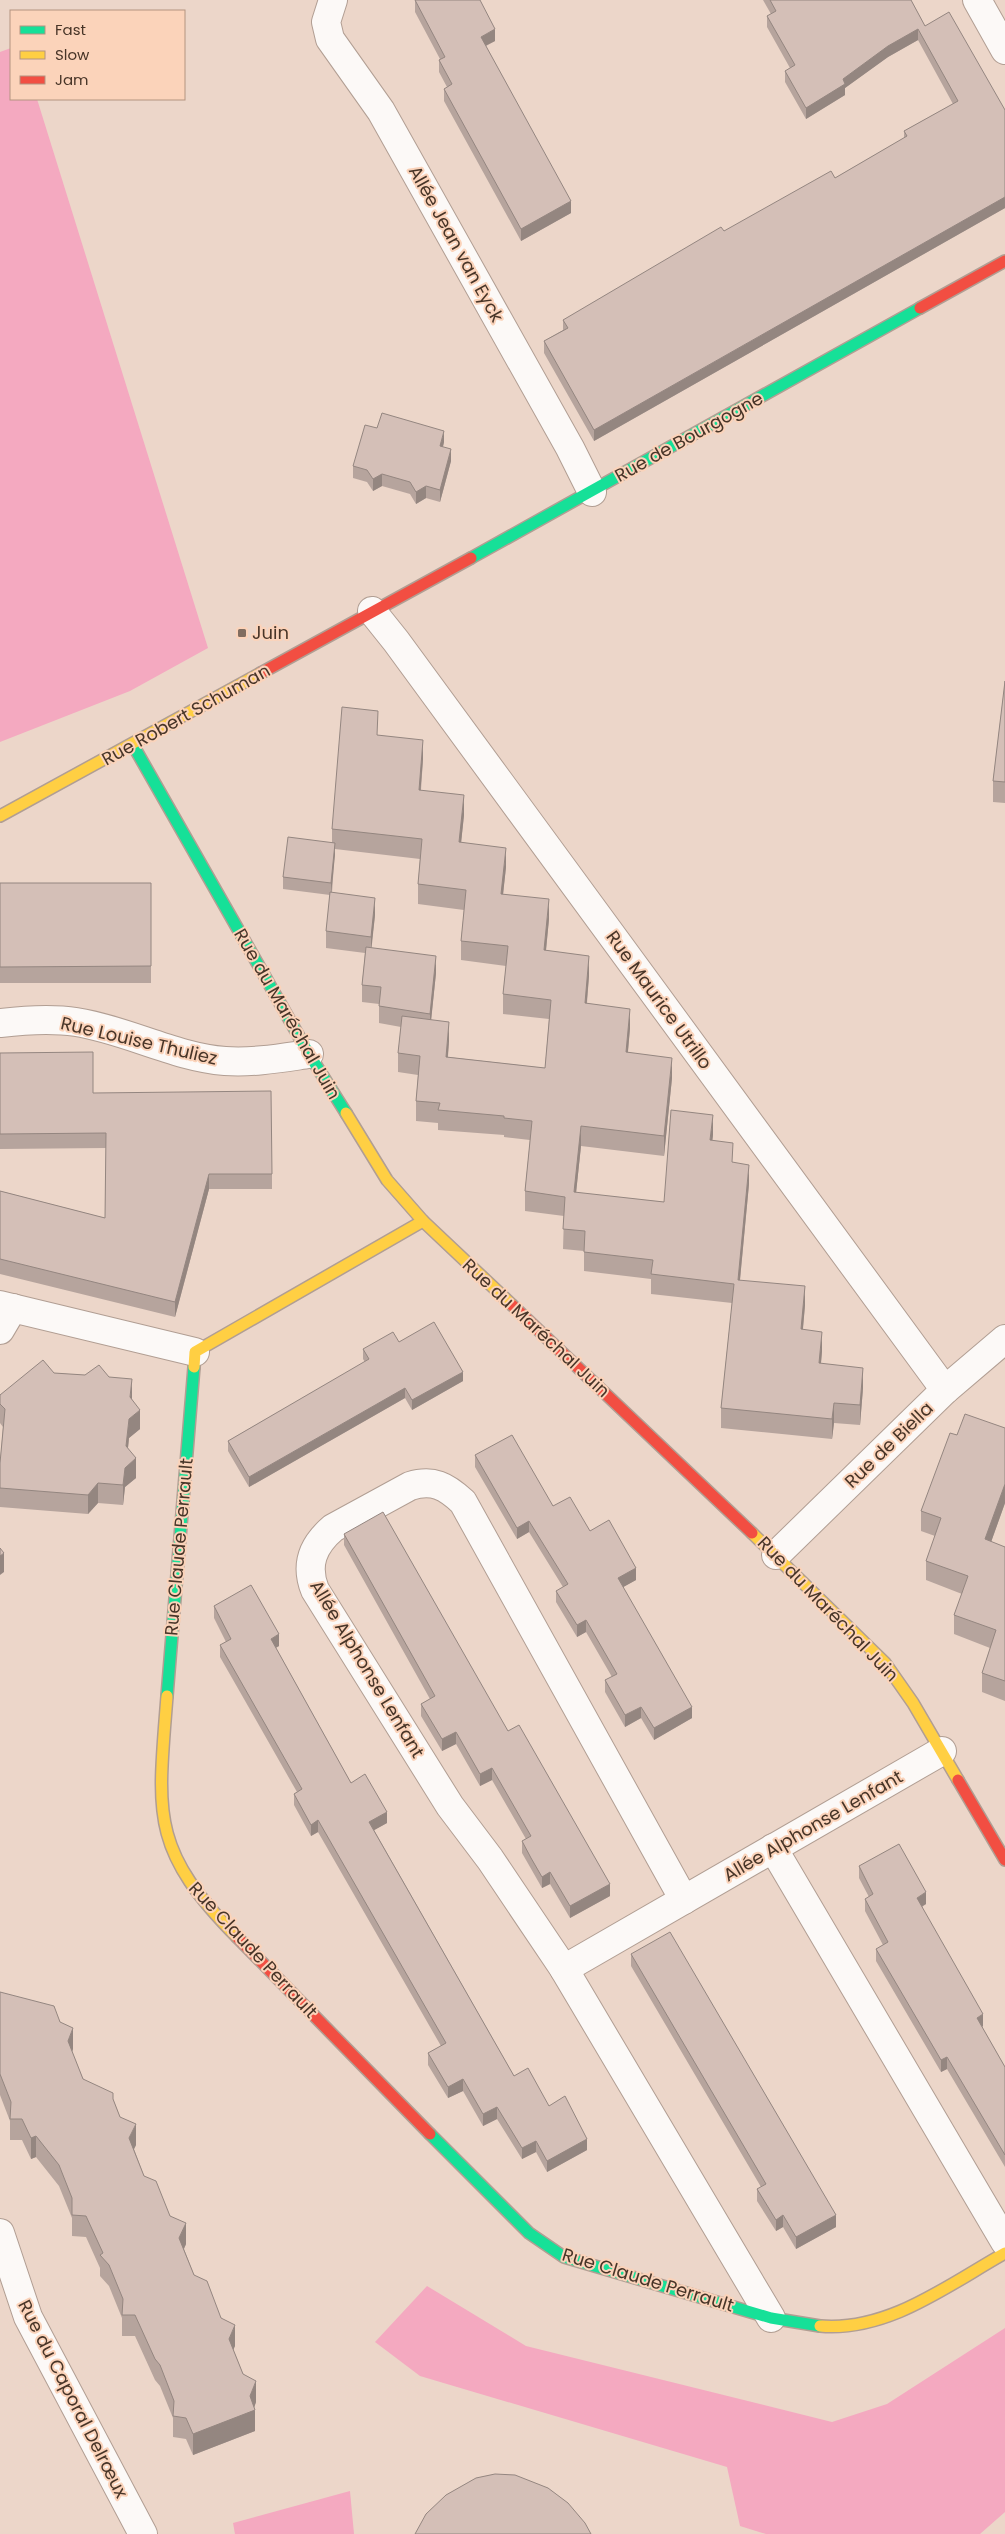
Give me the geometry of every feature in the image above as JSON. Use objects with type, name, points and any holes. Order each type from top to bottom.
[{"type":"street","name":"Allée Jean van Eyck","points":[[333,0],[326,22],[330,40],[381,111],[405,152],[570,448],[592,492]]},
{"type":"street","points":[[977,0],[1005,50]]},
{"type":"street","name":"Rue de Bourgogne","points":[[372,612],[592,492],[1005,261]]},
{"type":"street","name":"Rue Robert Schuman","points":[[0,816],[133,745],[372,612]]},
{"type":"street","name":"Rue Maurice Utrillo","points":[[372,612],[396,641],[945,1390]]},
{"type":"street","name":"Rue du Maréchal Juin","points":[[133,745],[309,1054],[387,1180],[423,1221],[776,1555],[884,1663],[900,1683],[1005,1860]]},
{"type":"street","name":"Rue Louise Thuliez","points":[[0,1022],[30,1020],[76,1022],[197,1056],[224,1061],[254,1061],[309,1054]]},
{"type":"street","points":[[4,1314],[195,1352],[423,1221]]},
{"type":"street","name":"Rue de Biella","points":[[776,1555],[945,1390],[1005,1339]]},
{"type":"street","name":"Rue Claude Perrault","points":[[195,1352],[160,1789],[161,1811],[167,1838],[180,1868],[208,1904],[298,2001],[529,2233],[564,2257],[770,2318],[806,2326],[842,2328],[870,2324],[892,2316],[1005,2253]]},
{"type":"street","name":"Allée Alphonse Lenfant","points":[[684,1900],[463,1502],[451,1490],[436,1483],[423,1482],[410,1486],[333,1528],[322,1537],[314,1550],[310,1563],[310,1577],[315,1590],[450,1806],[490,1859],[564,1970],[942,1752]]},
{"type":"street","points":[[773,1848],[1005,2242]]},
{"type":"street","name":"Rue Claude Perrault","points":[[564,1970],[770,2318]]},
{"type":"street","name":"Rue du Caporal Delrœux","points":[[0,2233],[28,2317],[143,2534]]},
{"type":"shaded area","points":[[10,48],[10,100],[37,100],[208,648],[130,691],[0,742],[0,52]]},
{"type":"shaded area","points":[[427,2286],[526,2346],[832,2422],[887,2404],[1005,2328],[1005,2512],[980,2534],[766,2534],[740,2526],[727,2467],[420,2376],[375,2342]]},
{"type":"shaded area","points":[[350,2491],[354,2534],[235,2534],[233,2523]]},
{"type":"building","points":[[415,0],[480,0],[495,29],[481,37],[571,201],[521,229],[444,89],[452,84],[439,60],[445,57]]},
{"type":"building","points":[[770,0],[911,0],[925,26],[949,12],[1005,110],[1005,197],[594,430],[544,341],[568,328],[563,320],[721,227],[724,231],[831,171],[835,178],[907,136],[904,131],[958,101],[918,29],[888,46],[843,79],[845,84],[806,108],[785,71],[795,65],[767,16],[776,11]]},
{"type":"building","points":[[382,413],[444,431],[440,446],[451,449],[440,490],[426,486],[416,492],[410,482],[382,474],[373,479],[367,470],[353,466],[365,425],[377,428]]},
{"type":"building","points":[[1005,681],[1005,782],[993,781]]},
{"type":"building","points":[[342,707],[378,711],[377,735],[423,740],[419,790],[464,795],[459,842],[506,848],[501,894],[549,899],[544,950],[589,956],[585,1003],[630,1009],[626,1052],[672,1058],[664,1136],[581,1126],[574,1192],[664,1202],[671,1110],[713,1115],[710,1140],[733,1143],[732,1162],[749,1165],[738,1280],[805,1286],[801,1329],[822,1332],[819,1363],[863,1368],[860,1405],[834,1403],[832,1419],[721,1408],[734,1284],[651,1274],[653,1260],[584,1252],[585,1231],[563,1229],[565,1197],[525,1191],[532,1121],[504,1118],[504,1116],[438,1110],[440,1103],[416,1101],[420,1056],[398,1053],[402,1016],[449,1022],[446,1057],[545,1068],[551,1000],[503,994],[508,946],[461,941],[466,890],[418,884],[422,839],[332,829]]},
{"type":"building","points":[[288,837],[335,843],[331,883],[283,877]]},
{"type":"building","points":[[0,883],[151,883],[151,966],[0,967]]},
{"type":"building","points":[[330,892],[375,898],[371,937],[326,931]]},
{"type":"building","points":[[366,947],[436,956],[430,1014],[379,1006],[381,987],[362,985]]},
{"type":"building","points":[[93,1052],[93,1093],[271,1091],[272,1174],[209,1174],[175,1302],[0,1259],[0,1191],[105,1218],[106,1133],[0,1134],[0,1053]]},
{"type":"building","points":[[434,1322],[463,1372],[412,1400],[405,1388],[249,1477],[228,1441],[369,1359],[363,1349],[393,1332],[399,1342]]},
{"type":"building","points":[[43,1360],[54,1373],[85,1375],[99,1365],[109,1377],[132,1379],[130,1397],[140,1410],[129,1419],[126,1446],[136,1458],[125,1468],[123,1485],[98,1483],[88,1495],[0,1488],[0,1463],[5,1409],[0,1404],[0,1395]]},
{"type":"building","points":[[965,1414],[1005,1428],[1005,1484],[985,1539],[1005,1547],[1005,1681],[982,1673],[996,1630],[954,1615],[968,1576],[926,1561],[941,1518],[921,1511],[950,1433],[957,1435]]},
{"type":"building","points":[[512,1435],[553,1506],[570,1497],[590,1531],[609,1520],[636,1568],[618,1578],[692,1707],[654,1728],[641,1707],[625,1715],[605,1680],[617,1674],[586,1620],[577,1625],[556,1591],[568,1584],[529,1521],[517,1528],[475,1455]]},
{"type":"building","points":[[383,1512],[508,1731],[519,1725],[610,1884],[570,1906],[550,1872],[542,1877],[531,1858],[522,1841],[531,1836],[492,1768],[480,1774],[456,1732],[442,1739],[421,1704],[435,1696],[344,1534]]},
{"type":"building","points":[[0,1548],[4,1553],[0,1556]]},
{"type":"building","points":[[251,1585],[279,1634],[271,1639],[351,1783],[365,1774],[387,1812],[369,1822],[514,2076],[528,2068],[549,2106],[565,2096],[587,2139],[547,2161],[536,2141],[522,2148],[497,2107],[483,2114],[463,2079],[448,2087],[428,2053],[446,2043],[318,1820],[311,1825],[294,1794],[302,1789],[220,1645],[231,1639],[214,1606]]},
{"type":"building","points":[[899,1844],[926,1892],[917,1898],[983,2014],[977,2018],[1005,2067],[1005,2155],[947,2057],[941,2060],[876,1949],[888,1942],[865,1899],[873,1894],[859,1866]]},
{"type":"building","points":[[670,1932],[836,2215],[796,2237],[783,2215],[776,2220],[757,2189],[766,2184],[631,1954]]},
{"type":"building","points":[[0,1992],[54,2006],[60,2022],[73,2028],[68,2041],[83,2079],[113,2093],[113,2099],[120,2117],[136,2124],[129,2138],[144,2176],[156,2181],[170,2216],[186,2223],[179,2238],[194,2275],[207,2281],[221,2318],[235,2325],[229,2339],[243,2374],[256,2381],[250,2396],[255,2410],[193,2434],[186,2418],[173,2416],[174,2401],[160,2365],[155,2359],[135,2315],[122,2315],[123,2299],[109,2265],[100,2255],[103,2253],[86,2216],[72,2215],[72,2198],[59,2165],[36,2136],[31,2138],[22,2119],[10,2119],[11,2102],[0,2074]]},
{"type":"building","points":[[495,2474],[515,2475],[548,2488],[568,2503],[585,2523],[591,2534],[415,2534],[426,2514],[446,2495],[476,2478]]},
{"type":"traffic: fast","points":[[471,558],[920,308]]},
{"type":"traffic: fast","points":[[133,745],[309,1054],[346,1113]]},
{"type":"traffic: fast","points":[[167,1696],[194,1367]]},
{"type":"traffic: fast","points":[[430,2134],[529,2233],[564,2257],[771,2318],[820,2326]]},
{"type":"traffic: slow","points":[[0,816],[261,673]]},
{"type":"traffic: slow","points":[[346,1113],[387,1180],[423,1221],[512,1305]]},
{"type":"traffic: slow","points":[[194,1367],[195,1352],[423,1221]]},
{"type":"traffic: slow","points":[[752,1533],[885,1663],[913,1703],[958,1780]]},
{"type":"traffic: slow","points":[[167,1696],[162,1770],[162,1800],[166,1827],[174,1852],[188,1878],[208,1906],[237,1937]]},
{"type":"traffic: slow","points":[[820,2326],[845,2326],[870,2322],[893,2314],[917,2304],[1005,2253]]},
{"type":"traffic: jam","points":[[920,308],[1005,261]]},
{"type":"traffic: jam","points":[[261,673],[471,558]]},
{"type":"traffic: jam","points":[[512,1305],[752,1533]]},
{"type":"traffic: jam","points":[[958,1780],[1005,1860]]},
{"type":"traffic: jam","points":[[237,1937],[430,2134]]},
{"type":"place","name":"Juin","points":[[242,633]]}]
